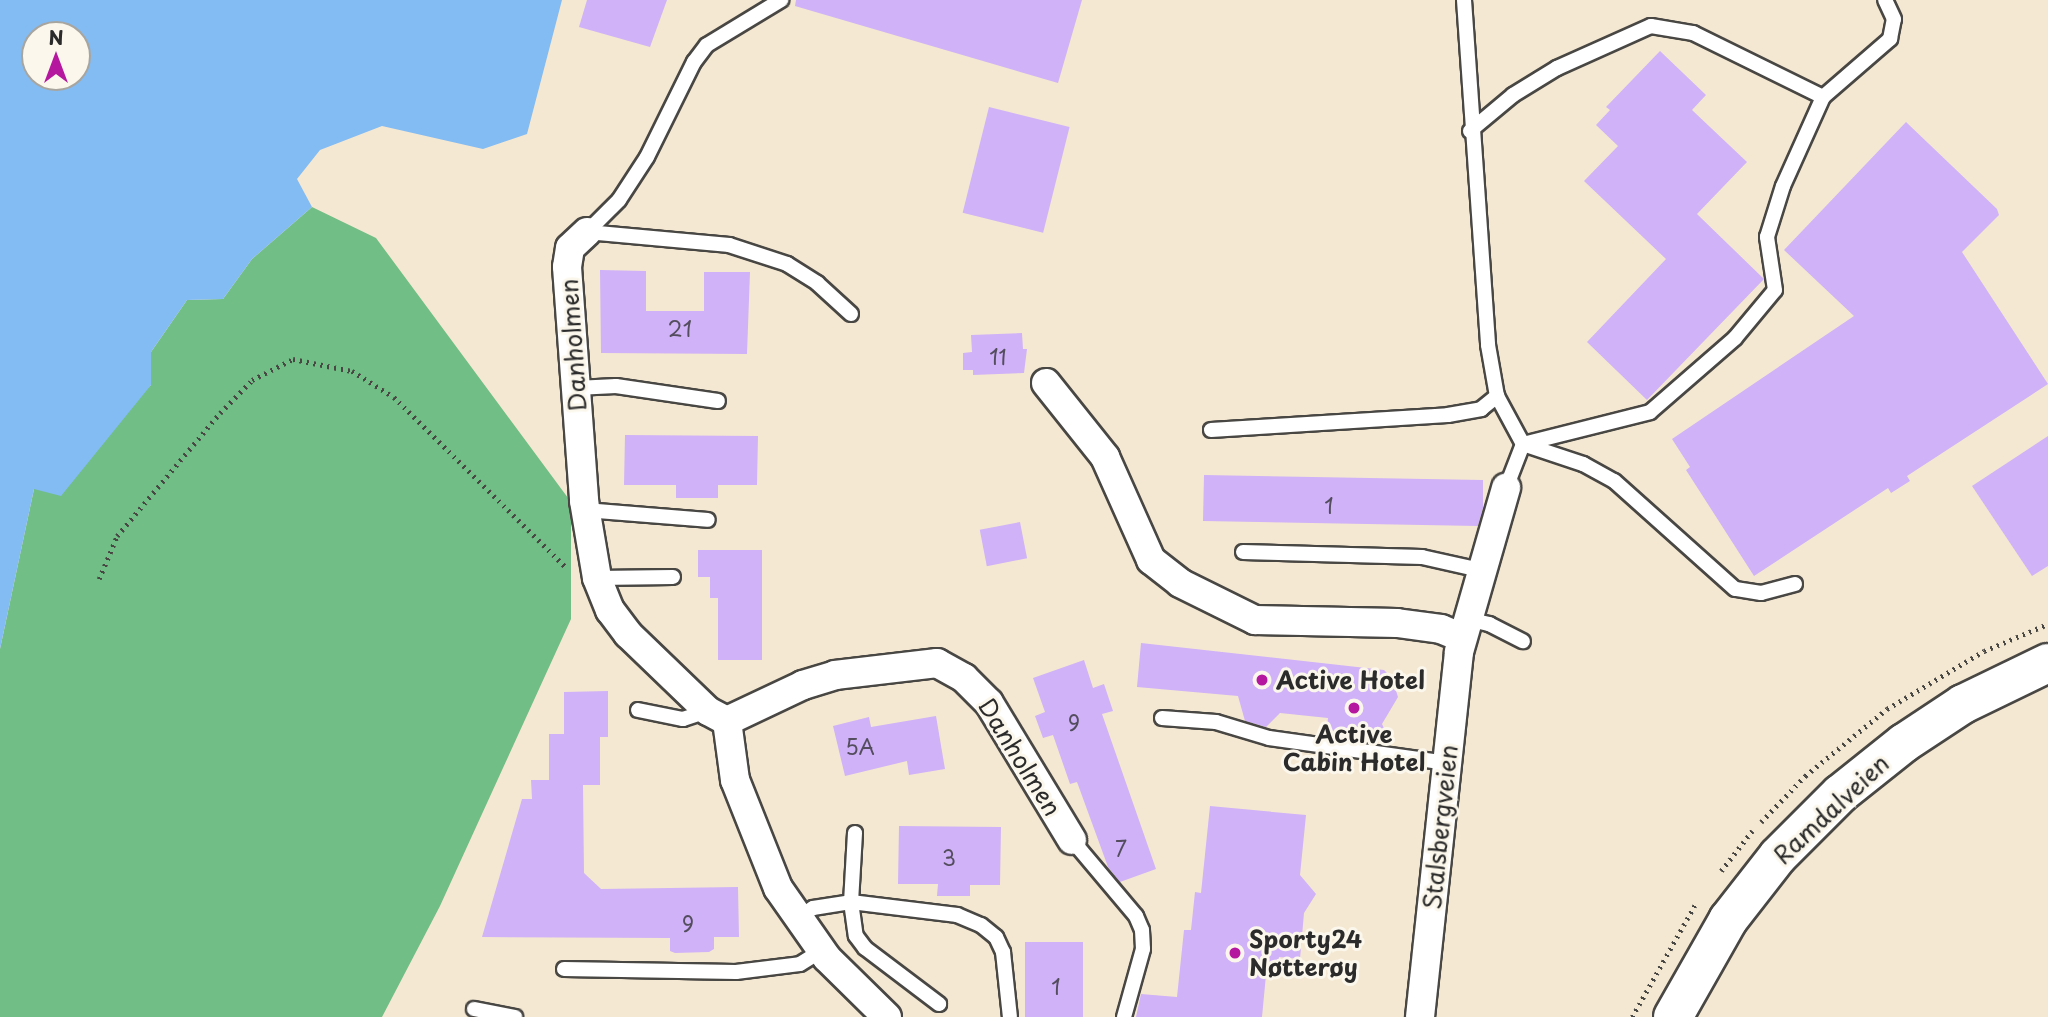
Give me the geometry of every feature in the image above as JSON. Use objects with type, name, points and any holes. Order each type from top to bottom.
[{"type":"main road","name":"Ramdalveien","points":[[1673,1017],[1728,920],[1778,856],[1840,794],[1904,743],[1964,704],[2048,663]]},
{"type":"street","name":"Danholmen","points":[[587,232],[570,248],[567,267],[585,510],[584,575],[628,634],[717,716],[835,676],[937,663],[964,678],[989,703],[1072,841]]},
{"type":"street","points":[[1046,383],[1105,457],[1151,560],[1180,583],[1255,620],[1397,623],[1464,629]]},
{"type":"street","name":"Stalsbergveien","points":[[1420,1017],[1464,629],[1506,488]]},
{"type":"street","points":[[717,716],[735,780],[778,888],[821,951],[887,1017]]},
{"type":"lane","name":"Danholmen","points":[[587,232],[620,200],[647,157],[694,62],[707,45],[781,0]]},
{"type":"lane","points":[[1465,0],[1470,131],[1488,345],[1497,396],[1523,444],[1583,464],[1614,481],[1735,589],[1761,593],[1795,584]]},
{"type":"lane","points":[[1523,444],[1650,412],[1735,338],[1775,290],[1767,237],[1783,186],[1823,97],[1890,39],[1894,19],[1885,0]]},
{"type":"lane","points":[[1470,131],[1513,95],[1557,68],[1651,26],[1693,33],[1823,97]]},
{"type":"lane","points":[[587,232],[729,244],[786,264],[817,283],[850,314]]},
{"type":"lane","points":[[576,388],[616,386],[719,401]]},
{"type":"lane","points":[[1211,430],[1448,415],[1480,409],[1497,396]]},
{"type":"lane","points":[[1506,488],[1523,444]]},
{"type":"lane","points":[[585,510],[708,520]]},
{"type":"lane","points":[[1243,552],[1422,557],[1480,570]]},
{"type":"lane","points":[[584,575],[673,577]]},
{"type":"lane","points":[[1464,629],[1489,624],[1523,641]]},
{"type":"lane","points":[[638,710],[683,719],[717,716]]},
{"type":"lane","points":[[1162,718],[1216,722],[1269,738],[1447,763]]},
{"type":"lane","points":[[855,834],[852,922],[865,948],[939,1004]]},
{"type":"lane","points":[[1072,841],[1136,916],[1142,930],[1143,949],[1124,1017]]},
{"type":"lane","points":[[797,918],[813,908],[851,902],[957,915],[981,925],[996,937],[1003,952],[1010,1017]]},
{"type":"lane","points":[[564,969],[736,972],[800,964],[821,951]]},
{"type":"lane","points":[[474,1009],[515,1017]]},
{"type":"path","points":[[99,579],[117,536],[220,413],[252,380],[293,359],[352,371],[394,397],[584,575]]},
{"type":"green space","points":[[312,207],[376,238],[571,502],[571,619],[440,906],[382,1017],[0,1017],[0,649],[34,489],[151,385],[151,352],[187,300],[223,299],[252,259]]},
{"type":"water","points":[[0,0],[562,0],[527,134],[483,149],[382,126],[320,150],[297,179],[312,207],[252,259],[223,299],[187,300],[151,352],[151,385],[61,496],[34,489],[0,649]]},
{"type":"building","points":[[587,0],[667,0],[650,47],[579,27]]},
{"type":"building","points":[[796,0],[1082,0],[1058,83],[795,6]]},
{"type":"building","points":[[1660,51],[1706,95],[1692,110],[1747,162],[1697,214],[1764,279],[1647,400],[1587,342],[1666,259],[1584,181],[1618,146],[1596,125],[1610,110],[1606,107]]},
{"type":"building","points":[[989,107],[1070,127],[1043,233],[963,213]]},
{"type":"building","points":[[1906,122],[1997,209],[1999,215],[1962,252],[2048,384],[1907,476],[1910,481],[1891,493],[1888,488],[1754,576],[1686,470],[1690,467],[1672,439],[1854,316],[1784,250]]},
{"type":"building","points":[[600,270],[646,271],[646,311],[704,311],[704,272],[750,272],[747,354],[601,353]]},
{"type":"building","points":[[1022,333],[1023,349],[1027,349],[1024,373],[973,375],[973,370],[963,370],[963,353],[972,352],[971,335]]},
{"type":"building","points":[[625,435],[758,436],[757,485],[718,485],[718,498],[676,498],[676,485],[624,485]]},
{"type":"building","points":[[2048,436],[2048,566],[2032,576],[1972,486]]},
{"type":"building","points":[[1204,475],[1483,480],[1483,508],[1478,526],[1203,521]]},
{"type":"building","points":[[1020,522],[1027,558],[987,566],[980,530]]},
{"type":"building","points":[[698,550],[762,550],[762,660],[718,660],[718,598],[710,598],[710,577],[698,577]]},
{"type":"building","points":[[1141,643],[1384,670],[1392,678],[1398,697],[1382,724],[1389,739],[1326,736],[1328,718],[1280,713],[1266,727],[1245,721],[1238,696],[1137,687]]},
{"type":"building","points":[[1084,660],[1093,688],[1104,684],[1113,711],[1102,714],[1156,869],[1120,882],[1108,867],[1077,782],[1070,784],[1053,735],[1043,738],[1035,716],[1045,712],[1033,678]]},
{"type":"building","points":[[608,691],[608,737],[600,737],[600,785],[583,785],[584,873],[601,889],[738,887],[739,937],[714,937],[714,949],[709,952],[675,953],[670,951],[670,938],[482,937],[522,799],[532,799],[531,780],[549,780],[549,734],[564,734],[564,692]]},
{"type":"building","points":[[936,716],[945,769],[909,775],[907,761],[845,776],[833,726],[869,717],[871,727]]},
{"type":"building","points":[[1210,806],[1306,815],[1300,875],[1316,894],[1304,913],[1300,959],[1279,957],[1277,976],[1266,975],[1262,1017],[1136,1017],[1141,994],[1177,997],[1184,930],[1191,930],[1195,892],[1201,893]]},
{"type":"building","points":[[899,826],[1001,827],[1000,885],[970,885],[970,896],[937,896],[938,884],[898,884]]},
{"type":"building","points":[[1025,942],[1083,942],[1083,1017],[1025,1017]]},
{"type":"place","name":"Active Hotel","points":[[1262,680]]},
{"type":"place","name":"Active Cabin Hotel","points":[[1354,708]]},
{"type":"place","name":"Sporty24 Nøtterøy","points":[[1235,953]]}]
